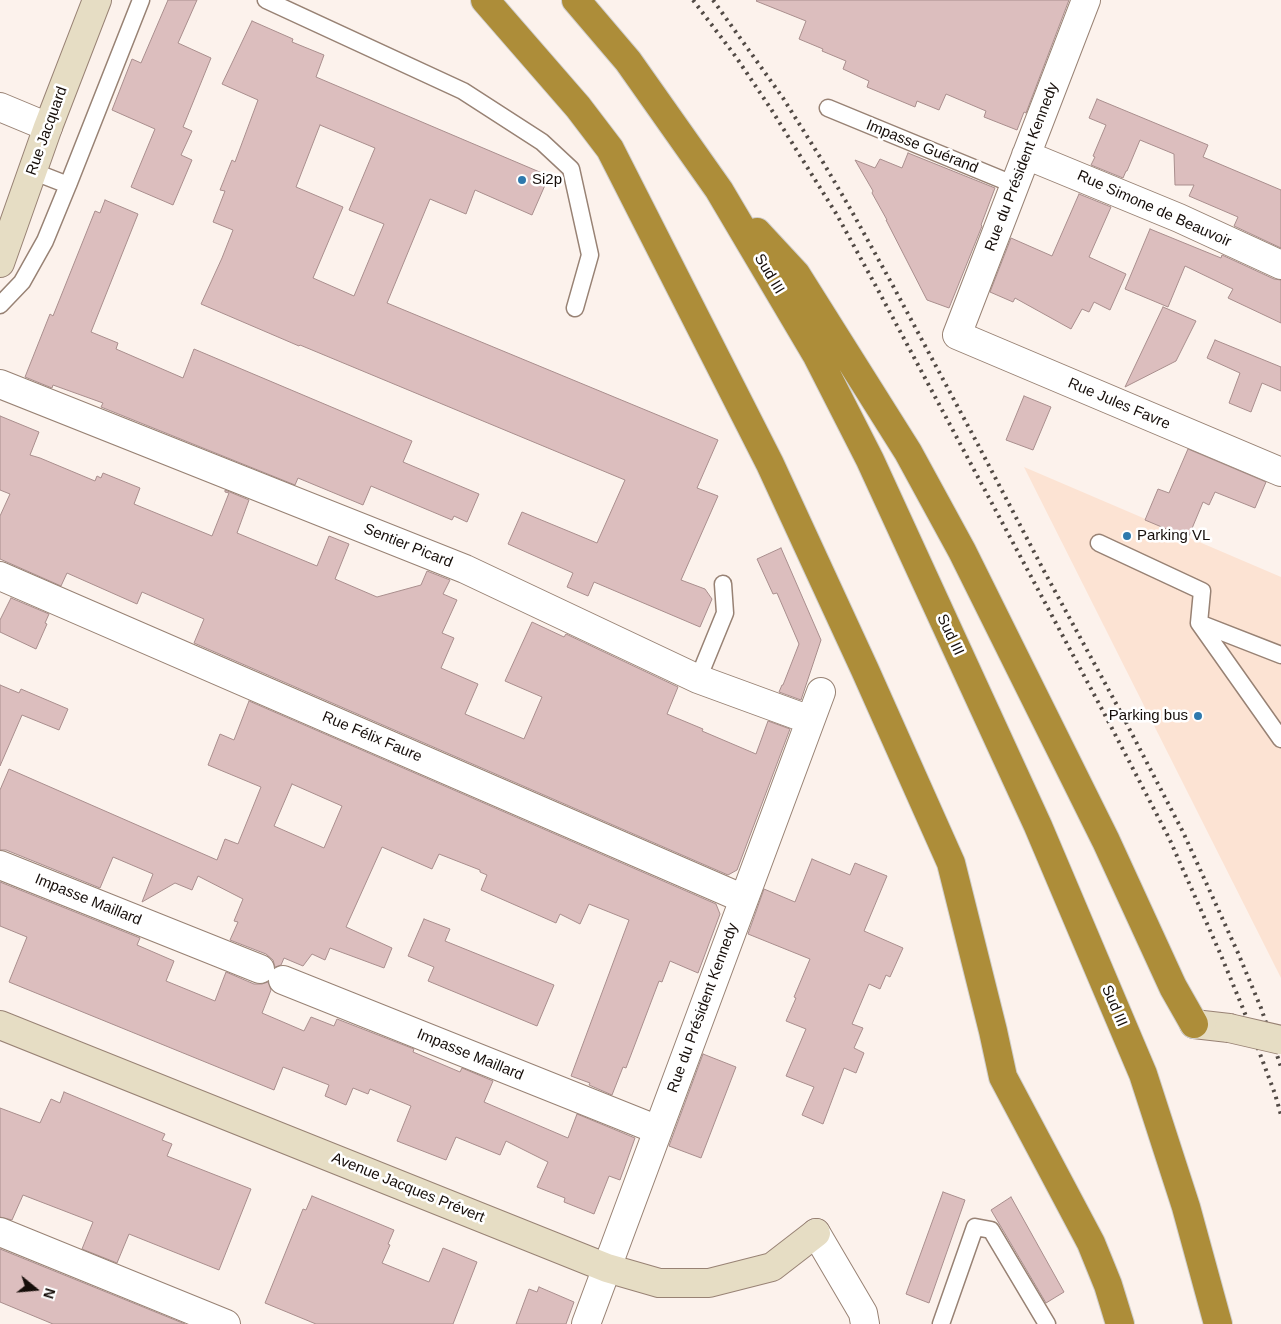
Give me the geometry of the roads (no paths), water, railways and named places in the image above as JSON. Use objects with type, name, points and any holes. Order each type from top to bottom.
[{"type":"highway","points":[[486,0],[578,107],[610,149],[770,464],[951,863],[1003,1077],[1091,1243],[1108,1285],[1120,1324]]},
{"type":"highway","name":"Sud III","points":[[576,0],[628,61],[719,190],[816,354],[870,460],[1038,826],[1143,1074],[1186,1207],[1218,1324]]},
{"type":"highway","points":[[719,190],[796,274],[908,452],[962,551],[1106,841],[1173,987],[1194,1024]]},
{"type":"street","name":"Rue Jacquard","points":[[0,263],[48,127],[97,0]]},
{"type":"street","name":"Rue du Président Kennedy","points":[[958,335],[1086,0]]},
{"type":"street","points":[[0,107],[48,127]]},
{"type":"street","name":"Rue Simone de Beauvoir","points":[[1026,154],[1179,218],[1281,266]]},
{"type":"street","name":"Rue Jules Favre","points":[[958,335],[1281,472]]},
{"type":"street","name":"Sentier Picard","points":[[0,384],[465,569],[698,679],[810,720]]},
{"type":"street","name":"Rue Félix Faure","points":[[0,576],[744,899]]},
{"type":"street","name":"Rue du Président Kennedy","points":[[586,1324],[820,692]]},
{"type":"street","name":"Impasse Maillard","points":[[0,865],[658,1130]]},
{"type":"street","points":[[1194,1024],[1229,1028],[1281,1040]]},
{"type":"street","name":"Avenue Jacques Prévert","points":[[0,1025],[607,1268],[659,1284],[710,1283],[772,1267],[816,1233],[863,1313],[865,1324]]},
{"type":"street","points":[[0,1232],[226,1324]]},
{"type":"lane","points":[[0,305],[22,282],[45,242],[141,0]]},
{"type":"lane","points":[[266,0],[463,91],[542,142],[571,169],[590,255],[575,308]]},
{"type":"lane","name":"Impasse Guérand","points":[[828,108],[1015,185]]},
{"type":"lane","points":[[32,171],[68,185]]},
{"type":"lane","points":[[1100,543],[1202,591],[1199,623],[1281,739]]},
{"type":"lane","points":[[698,679],[725,613],[723,584]]},
{"type":"lane","points":[[1199,623],[1281,655]]},
{"type":"lane","points":[[941,1324],[975,1227],[991,1230],[1047,1324]]},
{"type":"railway","points":[[693,0],[736,57],[771,109],[837,215],[1105,715],[1169,838],[1220,953],[1244,1011],[1281,1115]]},
{"type":"railway","points":[[713,0],[783,98],[851,210],[1119,709],[1183,832],[1238,953],[1261,1008],[1281,1067]]},
{"type":"place","name":"Si2p","points":[[522,180]]},
{"type":"place","name":"Parking VL","points":[[1127,536]]},
{"type":"place","name":"Parking bus","points":[[1198,716]]}]
